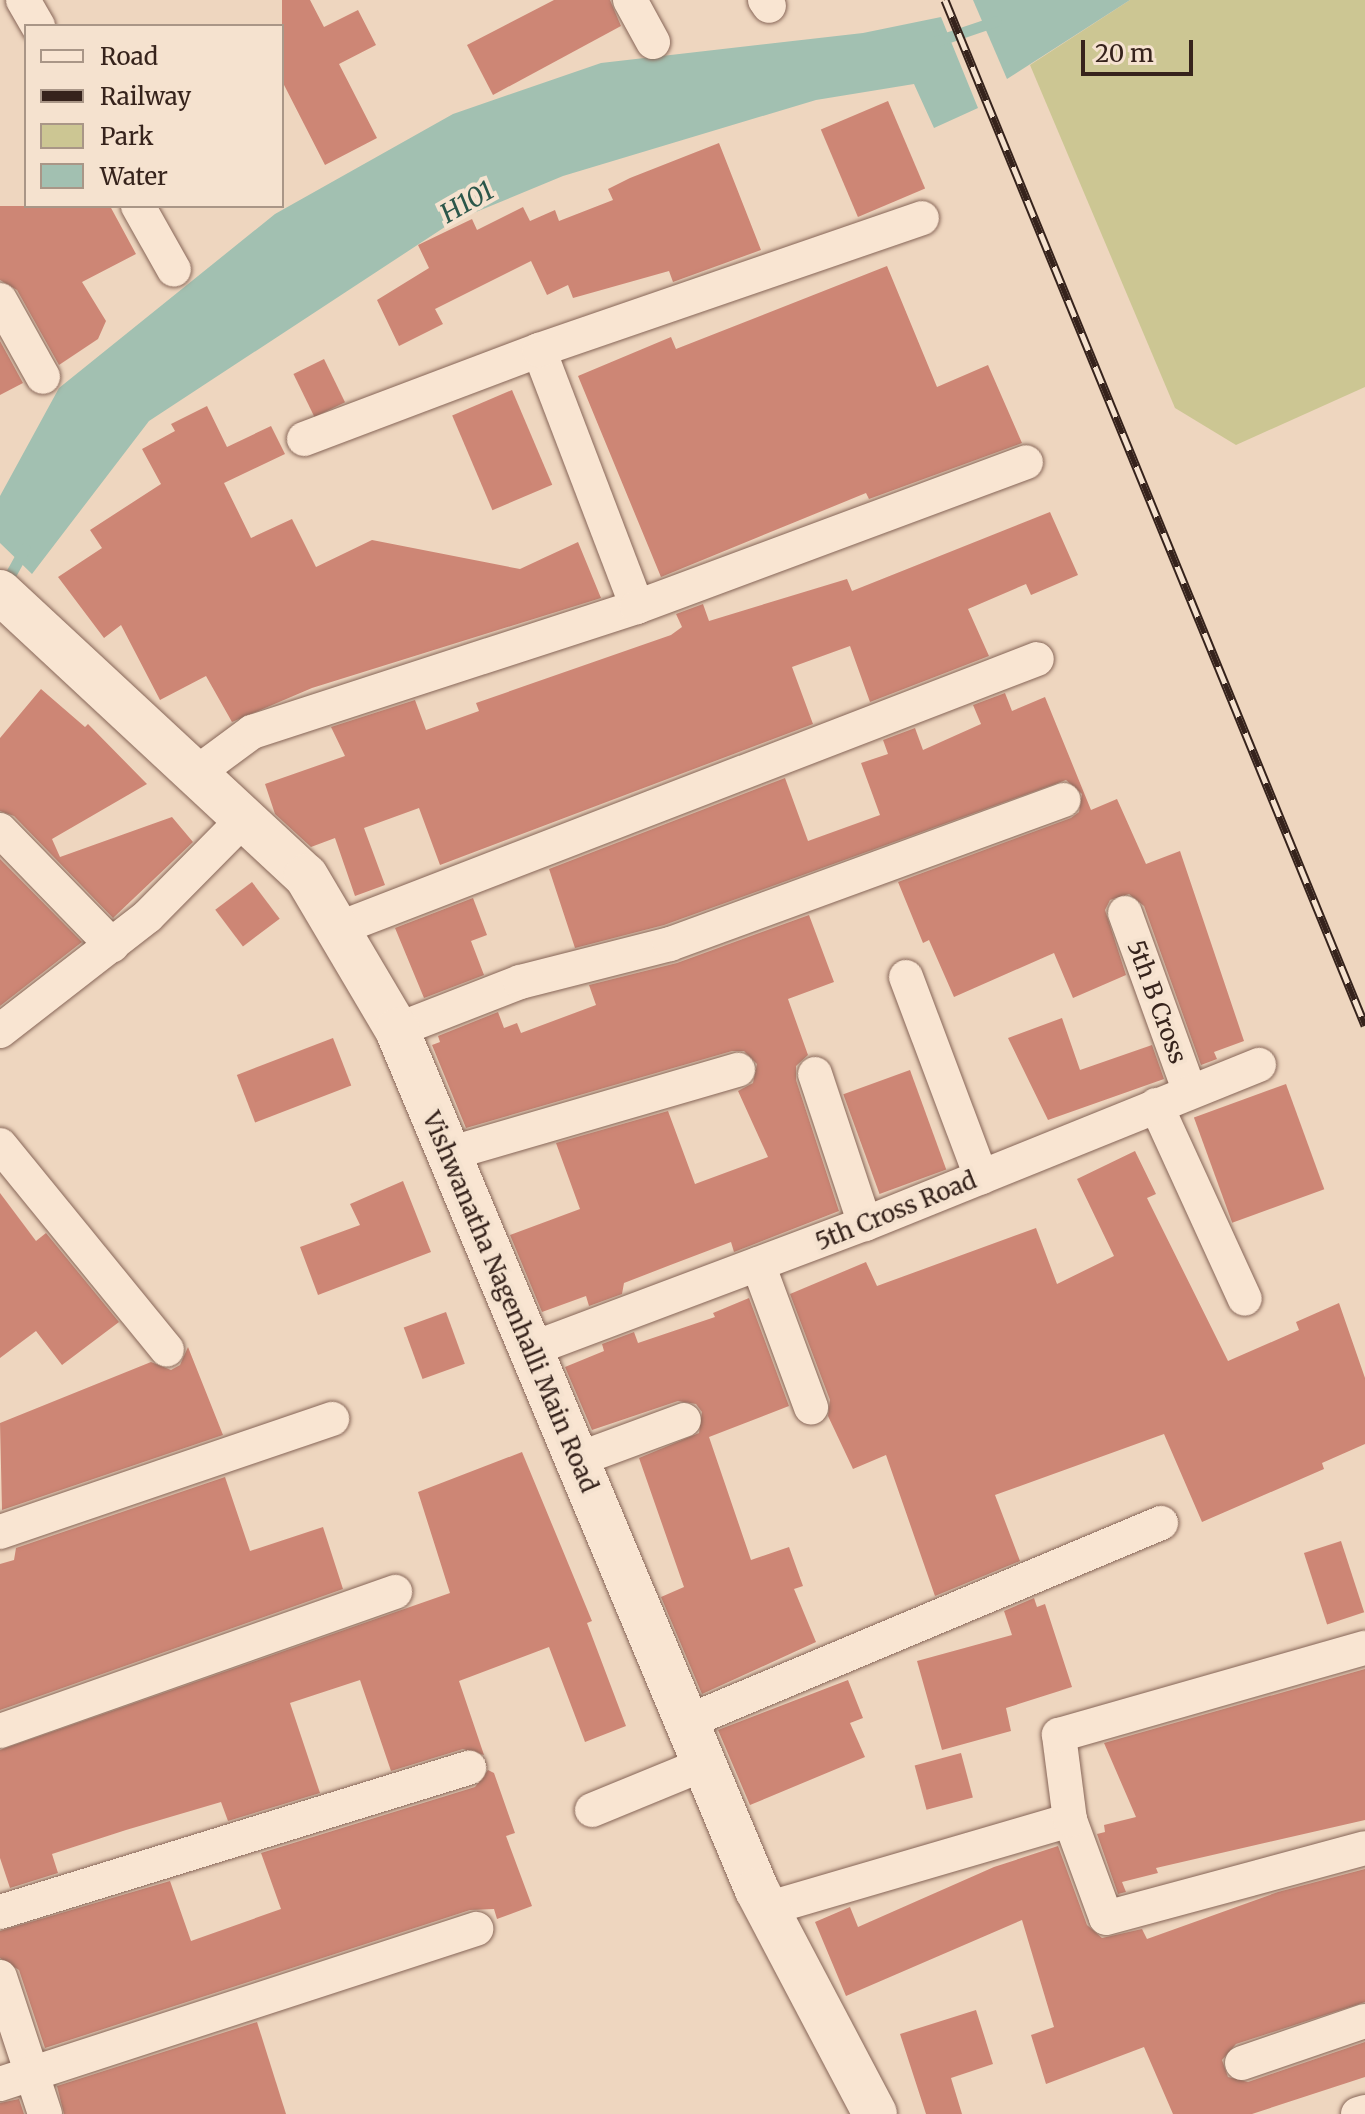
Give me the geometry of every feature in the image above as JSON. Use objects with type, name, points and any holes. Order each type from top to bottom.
[{"type":"street","points":[[0,11],[21,0],[37,24]]},
{"type":"street","points":[[630,0],[653,42]]},
{"type":"street","points":[[139,208],[174,270]]},
{"type":"street","points":[[304,439],[539,350],[922,218]]},
{"type":"street","points":[[0,300],[43,377]]},
{"type":"street","points":[[539,350],[637,607]]},
{"type":"street","points":[[195,774],[252,732],[637,607],[1026,462]]},
{"type":"street","name":"Vishwanatha Nagenhalli Main Road","points":[[0,592],[306,876],[397,1030],[766,1909],[875,2114]]},
{"type":"street","points":[[337,929],[1037,659]]},
{"type":"street","points":[[397,1030],[520,982],[670,944],[1063,800]]},
{"type":"street","points":[[0,1031],[148,916],[244,819]]},
{"type":"street","points":[[0,830],[112,945]]},
{"type":"street","name":"5th B Cross","points":[[1125,913],[1189,1090]]},
{"type":"street","points":[[906,977],[981,1177]]},
{"type":"street","name":"5th Cross Road","points":[[529,1350],[865,1224],[1189,1090],[1259,1065]]},
{"type":"street","points":[[448,1154],[738,1070]]},
{"type":"street","points":[[815,1074],[865,1224]]},
{"type":"street","points":[[1156,1105],[1245,1299]]},
{"type":"street","points":[[0,1145],[167,1350]]},
{"type":"street","points":[[758,1264],[811,1407]]},
{"type":"street","points":[[0,1532],[332,1419]]},
{"type":"street","points":[[576,1460],[684,1420]]},
{"type":"street","points":[[689,1721],[1161,1523]]},
{"type":"street","points":[[0,1731],[395,1592]]},
{"type":"street","points":[[1365,1648],[1059,1735],[1070,1820],[1106,1918],[1365,1848]]},
{"type":"street","points":[[592,1810],[704,1764]]},
{"type":"street","points":[[0,1912],[469,1768]]},
{"type":"street","points":[[766,1909],[1070,1820]]},
{"type":"street","points":[[16,2079],[476,1929]]},
{"type":"street","points":[[0,1977],[16,2079],[45,2114]]},
{"type":"street","points":[[1242,2063],[1365,2021]]},
{"type":"street","points":[[1358,2114],[1365,2112]]},
{"type":"green space","points":[[1130,0],[1365,0],[1365,387],[1236,445],[1175,408],[1030,65]]},
{"type":"water","points":[[973,0],[1130,0],[1007,79]]},
{"type":"water","points":[[941,17],[978,108],[934,128],[914,84],[816,100],[563,176],[454,221],[149,421],[32,574],[0,543],[0,496],[59,388],[275,214],[453,114],[601,63],[863,33]]},
{"type":"building","points":[[282,0],[310,0],[324,27],[358,10],[376,45],[339,64],[377,138],[325,165],[284,85]]},
{"type":"building","points":[[554,0],[610,0],[621,26],[493,95],[467,45]]},
{"type":"building","points":[[888,101],[925,188],[858,217],[821,130]]},
{"type":"building","points":[[719,143],[761,250],[673,282],[669,271],[573,298],[568,285],[547,295],[531,261],[435,309],[443,324],[399,346],[377,300],[429,268],[418,245],[472,219],[477,230],[523,207],[530,221],[555,210],[559,221],[613,200],[608,189],[630,178]]},
{"type":"building","points":[[0,206],[111,208],[136,254],[82,282],[106,321],[98,339],[59,365],[17,290],[0,280]]},
{"type":"building","points":[[887,266],[937,387],[988,365],[1022,443],[869,499],[866,493],[661,577],[578,376],[671,337],[676,349]]},
{"type":"building","points":[[0,341],[23,383],[0,395]]},
{"type":"building","points":[[324,359],[345,402],[314,417],[293,374]]},
{"type":"building","points":[[512,390],[552,485],[492,510],[452,415]]},
{"type":"building","points":[[207,406],[227,447],[271,426],[285,454],[224,483],[251,538],[292,519],[316,567],[372,540],[520,569],[578,542],[601,598],[312,688],[232,722],[206,676],[160,700],[121,625],[104,638],[58,577],[102,548],[90,530],[161,484],[142,449],[175,431],[171,424]]},
{"type":"building","points":[[1050,512],[1078,575],[1031,595],[1026,584],[968,609],[989,656],[870,702],[850,646],[792,667],[813,724],[440,865],[419,808],[364,828],[385,885],[355,896],[335,838],[311,847],[275,814],[265,784],[345,756],[331,727],[415,700],[426,730],[479,711],[476,703],[671,635],[682,627],[676,614],[703,604],[709,621],[847,579],[852,591]]},
{"type":"building","points":[[41,689],[85,727],[88,724],[147,784],[52,839],[60,857],[172,817],[193,842],[113,918],[14,816],[0,811],[0,738]]},
{"type":"building","points":[[1005,693],[1012,711],[1045,697],[1091,810],[1117,799],[1146,864],[1180,851],[1244,1041],[1214,1052],[1217,1059],[1201,1065],[1144,906],[1129,894],[1110,900],[1105,910],[1126,975],[1073,998],[1054,953],[954,997],[929,940],[923,943],[898,882],[1071,818],[1079,812],[1082,794],[1066,780],[664,925],[575,948],[549,869],[785,778],[808,841],[880,815],[861,763],[888,754],[883,740],[915,728],[923,750],[981,724],[973,705]]},
{"type":"building","points":[[0,859],[82,942],[0,1006]]},
{"type":"building","points":[[252,882],[280,919],[243,946],[215,910]]},
{"type":"building","points":[[473,898],[487,935],[471,941],[484,975],[424,998],[395,928]]},
{"type":"building","points":[[809,915],[834,982],[788,999],[808,1055],[796,1066],[796,1080],[839,1211],[734,1252],[731,1242],[673,1264],[624,1283],[622,1294],[589,1306],[586,1296],[542,1312],[510,1235],[580,1209],[556,1143],[668,1111],[695,1184],[768,1157],[738,1091],[753,1083],[757,1064],[744,1051],[732,1051],[466,1128],[432,1045],[440,1042],[438,1036],[498,1012],[504,1028],[517,1023],[521,1033],[596,1005],[589,985],[677,963]]},
{"type":"building","points":[[1062,1018],[1080,1070],[1152,1045],[1164,1079],[1048,1120],[1008,1038]]},
{"type":"building","points":[[333,1038],[351,1086],[255,1123],[237,1075]]},
{"type":"building","points":[[910,1070],[946,1170],[880,1194],[843,1094]]},
{"type":"building","points":[[1286,1084],[1324,1189],[1232,1223],[1194,1118]]},
{"type":"building","points":[[1135,1151],[1156,1194],[1147,1198],[1228,1361],[1299,1330],[1296,1322],[1339,1303],[1365,1378],[1365,1444],[1322,1463],[1324,1469],[1202,1522],[1164,1434],[995,1495],[1020,1561],[935,1596],[886,1455],[853,1469],[828,1416],[830,1400],[790,1294],[866,1262],[877,1286],[1036,1228],[1057,1284],[1114,1256],[1077,1179]]},
{"type":"building","points":[[403,1181],[431,1252],[318,1295],[300,1247],[360,1225],[350,1204]]},
{"type":"building","points":[[0,1193],[36,1241],[46,1233],[119,1322],[62,1365],[36,1331],[0,1358]]},
{"type":"building","points":[[749,1298],[789,1406],[709,1437],[751,1560],[789,1547],[803,1586],[794,1589],[816,1642],[702,1694],[661,1597],[684,1587],[639,1458],[699,1433],[702,1412],[696,1404],[678,1401],[592,1430],[565,1367],[604,1351],[602,1344],[634,1332],[638,1343],[715,1317],[713,1313]]},
{"type":"building","points":[[446,1312],[465,1364],[423,1379],[404,1327]]},
{"type":"building","points":[[188,1347],[223,1435],[2,1510],[0,1423],[151,1362],[171,1370],[180,1365]]},
{"type":"building","points":[[522,1452],[592,1621],[587,1623],[626,1726],[585,1742],[549,1647],[459,1681],[484,1755],[463,1749],[391,1771],[360,1680],[290,1703],[320,1793],[228,1821],[221,1802],[126,1830],[52,1854],[58,1873],[10,1888],[0,1858],[0,1750],[450,1593],[418,1492]]},
{"type":"building","points":[[225,1477],[250,1551],[323,1527],[343,1589],[0,1710],[0,1564],[14,1560],[16,1548]]},
{"type":"building","points":[[1341,1541],[1364,1612],[1327,1624],[1304,1553]]},
{"type":"building","points":[[1034,1598],[1037,1607],[1045,1604],[1072,1687],[1006,1708],[1011,1731],[942,1750],[917,1661],[1012,1635],[1004,1611]]},
{"type":"building","points":[[1365,1669],[1365,1820],[1156,1868],[1158,1873],[1122,1882],[1126,1892],[1118,1894],[1097,1834],[1105,1832],[1104,1825],[1136,1817],[1104,1743]]},
{"type":"building","points":[[848,1680],[863,1718],[850,1723],[865,1757],[750,1805],[718,1730]]},
{"type":"building","points":[[961,1753],[973,1797],[927,1810],[915,1765]]},
{"type":"building","points":[[488,1770],[494,1773],[515,1833],[506,1836],[532,1906],[497,1919],[494,1909],[470,1910],[45,2048],[19,1970],[0,1958],[0,1931],[170,1881],[191,1941],[281,1909],[261,1853],[475,1787]]},
{"type":"building","points":[[1058,1846],[1087,1925],[1102,1938],[1142,1929],[1147,1939],[1278,1892],[1365,1869],[1365,2002],[1236,2044],[1222,2060],[1228,2077],[1248,2082],[1365,2042],[1365,2077],[1252,2114],[1173,2114],[1144,2047],[1046,2084],[1031,2035],[1054,2027],[1022,1920],[846,1996],[815,1922],[850,1907],[858,1927],[994,1867]]},
{"type":"building","points":[[976,2010],[993,2064],[951,2078],[962,2114],[926,2114],[900,2034]]},
{"type":"building","points":[[257,2022],[286,2114],[64,2114],[57,2086]]},
{"type":"building","points":[[19,2099],[24,2114],[0,2114],[0,2103]]},
{"type":"waterway","name":"H101","points":[[937,41],[996,21]]},
{"type":"waterway","name":"H101","points":[[4,586],[25,548]]},
{"type":"railway","points":[[945,0],[1365,1025]]}]
